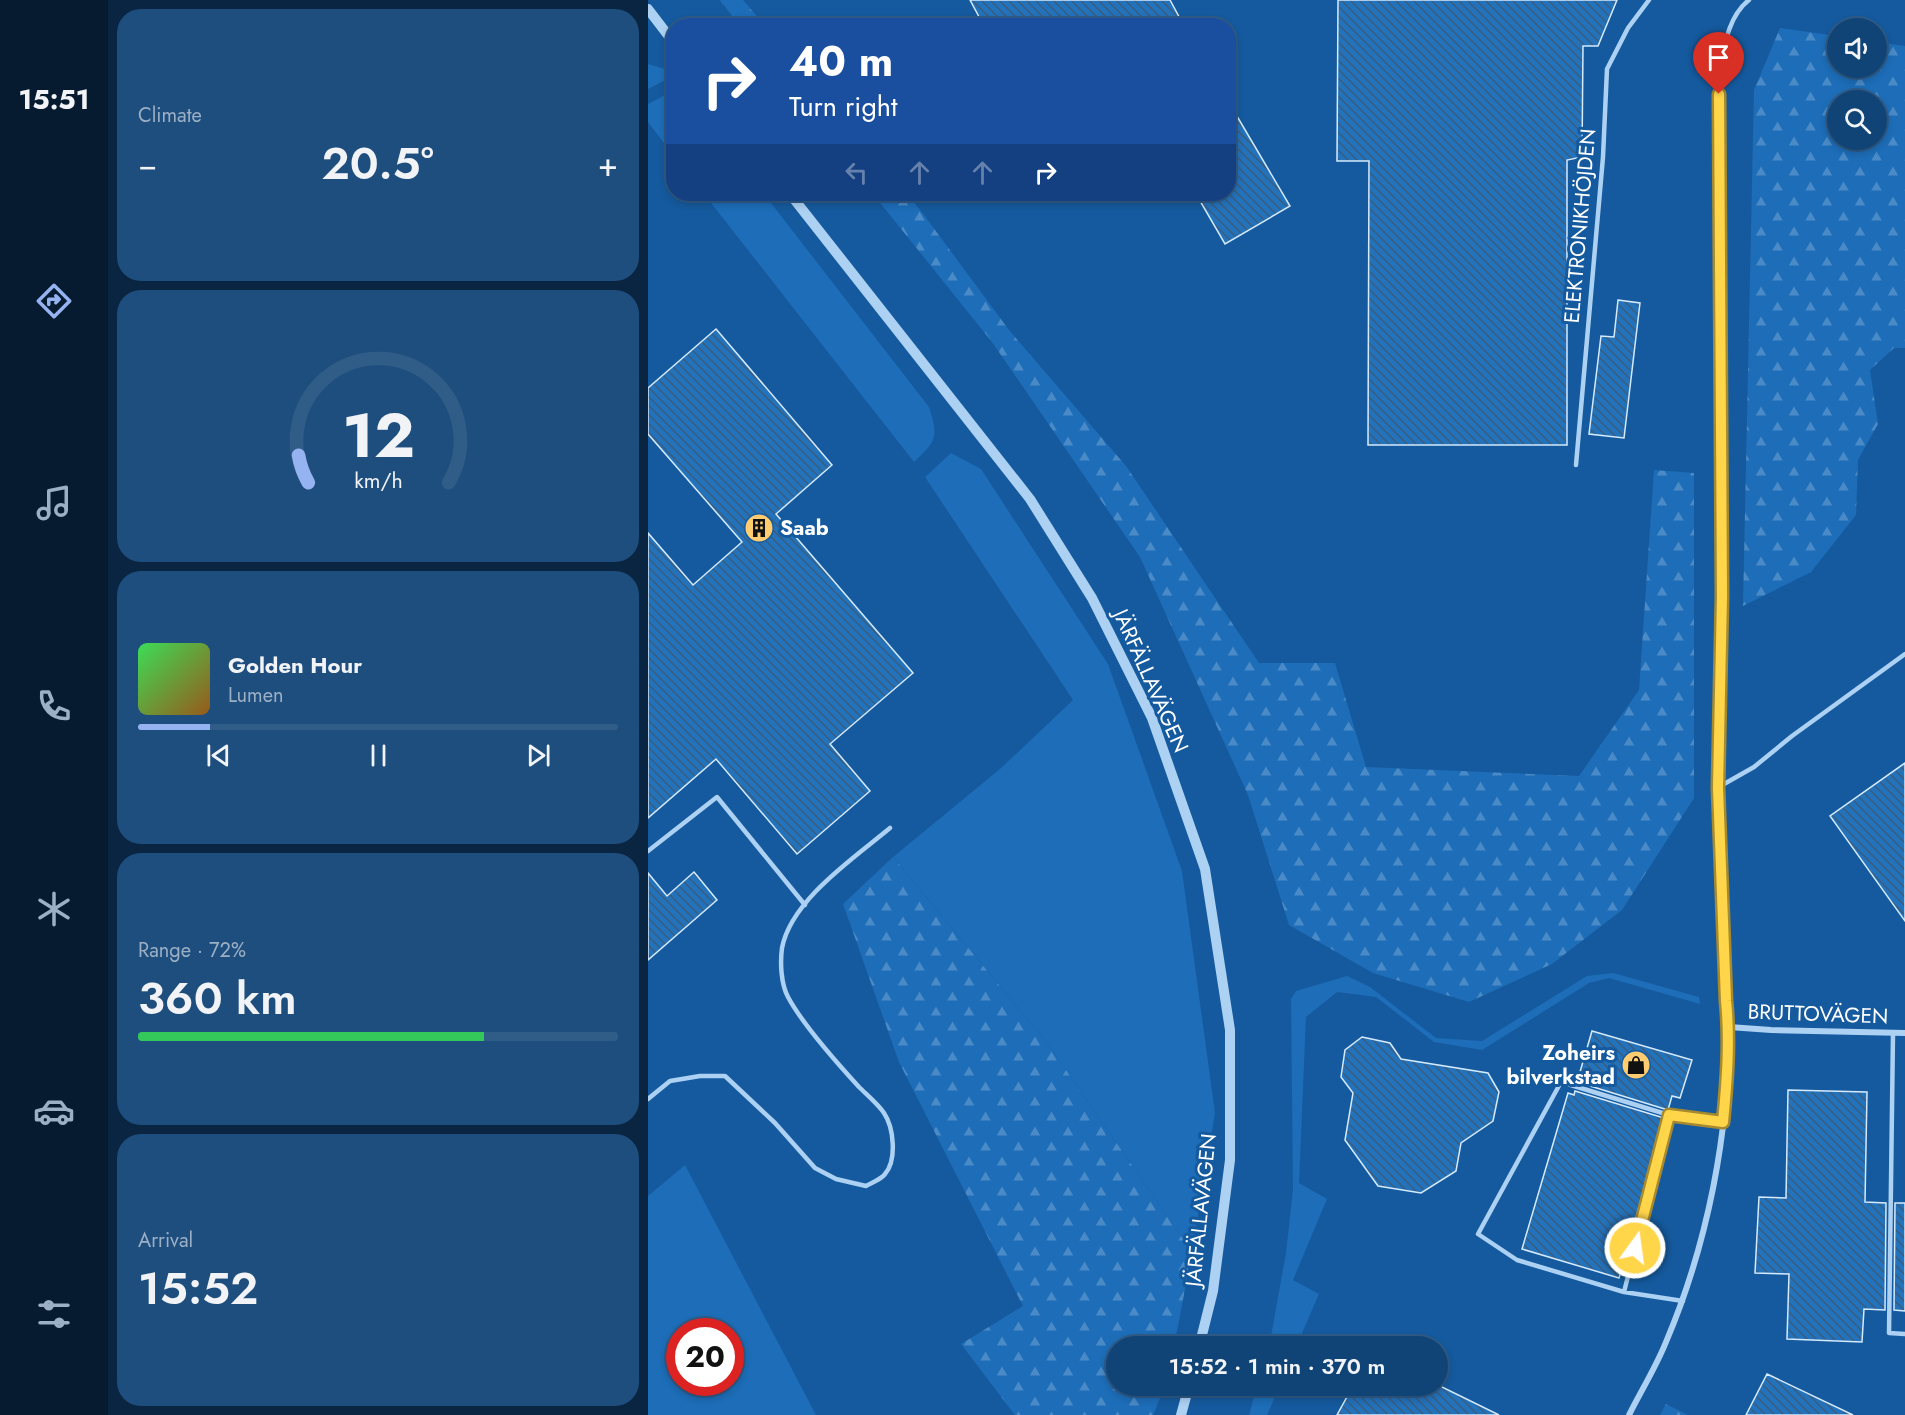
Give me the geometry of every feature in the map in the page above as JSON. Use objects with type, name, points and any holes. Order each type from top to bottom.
[{"type":"street","points":[[649,14],[666,34]]},
{"type":"street","name":"JÄRFÄLLAVÄGEN","points":[[796,201],[1030,499],[1092,597],[1152,718],[1205,869],[1230,1030],[1230,1160],[1213,1291],[1202,1336]]},
{"type":"street","points":[[1629,1415],[1666,1344],[1694,1267],[1711,1198],[1723,1122],[1729,1026]]},
{"type":"street","name":"BRUTTOVÄGEN","points":[[1729,1026],[1771,1030],[1905,1033]]},
{"type":"street","points":[[1181,1415],[1186,1396]]},
{"type":"lane","name":"ELEKTRONIKHÖJDEN","points":[[1576,465],[1603,157],[1607,69],[1628,28],[1649,0]]},
{"type":"lane","points":[[1729,1026],[1726,1001],[1718,788],[1722,596],[1719,72],[1727,35],[1741,6],[1749,0]]},
{"type":"lane","points":[[1718,788],[1754,767],[1792,736],[1905,654]]},
{"type":"lane","points":[[648,851],[717,797],[805,905]]},
{"type":"lane","points":[[648,1099],[670,1081],[700,1076],[725,1076],[775,1123],[814,1168],[836,1179],[866,1186],[885,1174],[893,1152],[891,1132],[884,1114],[805,1023],[787,996],[781,973],[783,947],[797,914],[818,888],[890,828]]},
{"type":"lane","points":[[1893,1033],[1889,1333],[1905,1334]]},
{"type":"lane","points":[[1683,1301],[1624,1292],[1518,1260],[1478,1234],[1561,1082],[1669,1115],[1723,1122]]},
{"type":"lane","points":[[1624,1292],[1669,1115]]},
{"type":"green space","points":[[720,0],[743,0],[758,18],[734,18]]},
{"type":"green space","points":[[1780,28],[1827,35],[1827,78],[1887,78],[1887,43],[1905,46],[1905,348],[1894,348],[1870,370],[1878,424],[1858,460],[1856,515],[1811,572],[1743,606],[1754,90]]},
{"type":"green space","points":[[648,64],[666,69],[666,80],[648,89]]},
{"type":"green space","points":[[666,95],[666,146],[648,122],[648,104]]},
{"type":"green space","points":[[709,201],[769,201],[929,407],[934,426],[934,438],[914,462]]},
{"type":"green space","points":[[879,201],[913,201],[921,211],[1009,330],[1126,466],[1259,663],[1335,663],[1366,767],[1579,776],[1639,690],[1654,470],[1694,473],[1694,798],[1622,910],[1552,964],[1469,1002],[1373,973],[1289,925],[1248,795],[1140,557],[992,342]]},
{"type":"green space","points":[[951,453],[981,469],[1108,664],[1182,871],[1215,1113],[1192,1252],[1048,1044],[893,857],[1000,769],[1073,700],[925,477]]},
{"type":"green space","points":[[893,857],[1048,1044],[1192,1252],[1176,1336],[1106,1336],[1106,1396],[1161,1396],[1153,1415],[1015,1415],[961,1344],[1023,1306],[899,1062],[843,904]]},
{"type":"green space","points":[[1613,973],[1699,997],[1700,1004],[1609,978],[1589,983],[1482,1050],[1434,1042],[1376,997],[1337,992],[1306,1017],[1299,1183],[1327,1199],[1293,1280],[1319,1294],[1301,1336],[1271,1336],[1286,1253],[1293,1189],[1291,999],[1296,991],[1347,976],[1370,987],[1436,1038],[1482,1041],[1587,976]]},
{"type":"green space","points":[[685,1165],[816,1415],[648,1415],[648,1196]]},
{"type":"green space","points":[[1254,1396],[1276,1396],[1267,1415],[1249,1415]]},
{"type":"green space","points":[[1666,1404],[1688,1415],[1660,1415]]},
{"type":"building","points":[[970,0],[1170,0],[1180,18],[980,18]]},
{"type":"building","points":[[1338,0],[1617,0],[1598,46],[1583,46],[1582,157],[1567,160],[1567,445],[1368,445],[1369,161],[1337,161]]},
{"type":"building","points":[[1236,115],[1290,206],[1225,244],[1200,201],[1236,201]]},
{"type":"building","points":[[1618,300],[1640,303],[1624,438],[1589,434],[1601,336],[1614,337]]},
{"type":"building","points":[[716,329],[832,465],[776,514],[913,673],[830,744],[870,791],[797,854],[716,759],[648,818],[648,533],[693,585],[742,542],[648,434],[648,388]]},
{"type":"building","points":[[1905,763],[1905,921],[1830,816]]},
{"type":"building","points":[[694,872],[717,900],[648,960],[648,873],[667,896]]},
{"type":"building","name":"Zoheirs bilverkstad","points":[[1592,1031],[1692,1060],[1680,1098],[1672,1096],[1668,1110],[1577,1082]]},
{"type":"building","points":[[1362,1037],[1390,1043],[1401,1059],[1488,1073],[1499,1092],[1493,1121],[1461,1143],[1456,1171],[1421,1193],[1378,1186],[1345,1140],[1353,1093],[1341,1077],[1345,1050]]},
{"type":"building","points":[[1788,1090],[1867,1092],[1865,1202],[1886,1203],[1885,1310],[1864,1309],[1862,1342],[1787,1339],[1789,1274],[1755,1273],[1759,1197],[1786,1198]]},
{"type":"building","points":[[1575,1091],[1664,1118],[1619,1278],[1522,1249],[1568,1093],[1574,1095]]},
{"type":"building","points":[[1895,1203],[1905,1203],[1905,1311],[1894,1310]]},
{"type":"building","points":[[1767,1374],[1853,1415],[1746,1415]]},
{"type":"building","points":[[1448,1390],[1499,1415],[1337,1415],[1347,1396],[1448,1396]]},
{"type":"place","name":"Saab","points":[[759,528]]},
{"type":"place","name":"Zoheirs bilverkstad","points":[[1636,1065]]},
{"type":"route","points":[[1635,1248],[1669,1115],[1723,1122],[1727,1079],[1729,1026],[1726,1001],[1718,788],[1722,596],[1719,94]]}]
